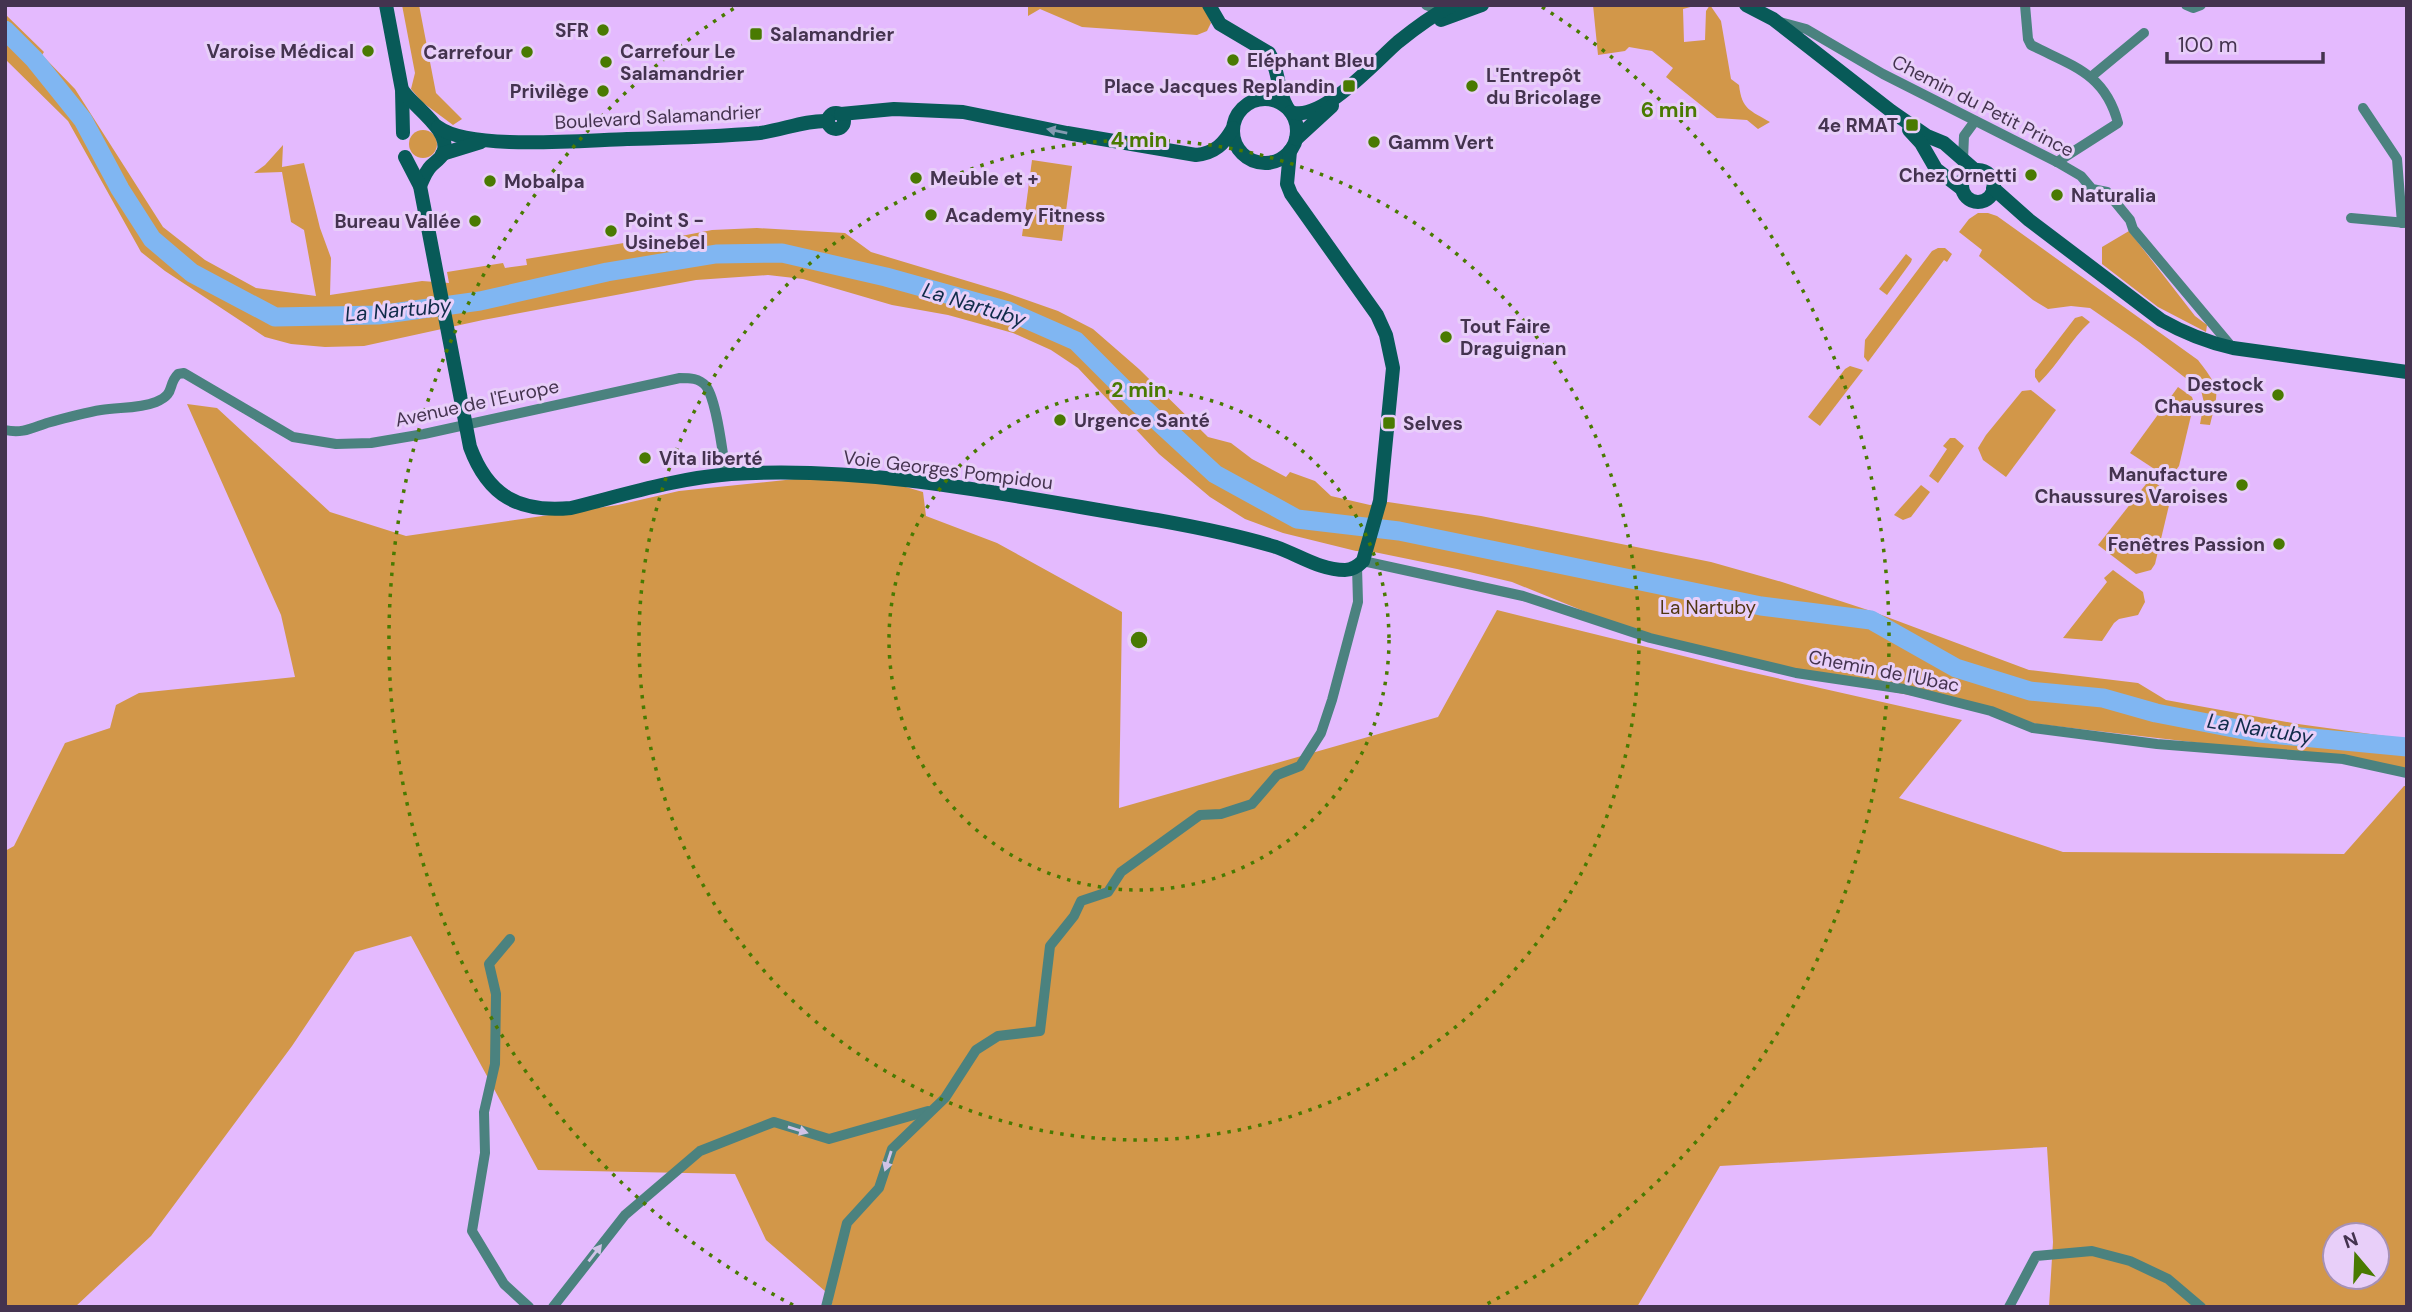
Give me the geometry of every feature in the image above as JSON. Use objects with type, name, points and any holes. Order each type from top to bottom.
[{"type":"main road","points":[[386,5],[402,90],[401,144],[405,157],[425,166],[439,158]]},
{"type":"main road","points":[[1209,5],[1220,24],[1269,53],[1279,92],[1296,121],[1287,184]]},
{"type":"main road","points":[[1402,39],[1445,18],[1482,5]]},
{"type":"main road","points":[[1746,5],[1773,19],[1891,111],[1927,136],[1944,143],[1976,171],[1990,176],[1993,188],[1991,195],[1984,200]]},
{"type":"main road","points":[[1261,163],[1274,162],[1344,91],[1402,39],[1447,8]]},
{"type":"main road","points":[[1258,100],[1275,68]]},
{"type":"main road","points":[[402,90],[445,140],[439,158],[427,171],[420,186]]},
{"type":"main road","points":[[1344,91],[1314,111],[1301,114],[1276,101],[1258,100],[1239,112],[1233,128],[1241,152],[1261,163],[1287,184],[1293,198],[1370,306],[1386,335],[1393,368],[1380,501],[1362,560]]},
{"type":"main road","name":"Boulevard Salamandrier","points":[[435,126],[447,133],[489,141],[534,142],[706,137],[763,132],[894,109],[963,111],[1066,133],[1196,155],[1214,150],[1223,144],[1233,128]]},
{"type":"main road","points":[[1891,111],[1921,143],[1936,169],[1962,189],[1967,198],[1972,201],[1984,200],[2029,220]]},
{"type":"main road","points":[[403,133],[418,122],[435,126]]},
{"type":"main road","name":"Boulevard Salamandrier","points":[[439,158],[489,141]]},
{"type":"main road","points":[[1929,156],[1935,146],[1944,143]]},
{"type":"main road","name":"Voie Georges Pompidou","points":[[405,157],[420,186],[470,447],[486,480],[504,496],[524,506],[571,508],[701,477],[844,474],[914,481],[1163,521],[1274,547],[1300,556],[1317,566],[1347,570],[1362,560]]},
{"type":"main road","points":[[1962,189],[1964,178],[1976,171]]},
{"type":"main road","points":[[1993,188],[2029,220],[2161,320],[2205,342],[2407,372]]},
{"type":"street","points":[[1426,5],[1447,8]]},
{"type":"street","points":[[2025,5],[2031,46],[2092,76],[2111,100],[2118,123],[2057,162]]},
{"type":"street","points":[[2186,5],[2193,8],[2201,5]]},
{"type":"street","name":"Chemin du Petit Prince","points":[[1773,19],[1806,29],[1883,74],[2057,162],[2081,176],[2092,189],[2107,192],[2130,220],[2133,229],[2233,348]]},
{"type":"street","points":[[2092,76],[2144,33]]},
{"type":"street","points":[[2351,218],[2404,223],[2397,159],[2363,108]]},
{"type":"street","points":[[1963,159],[1964,136],[1975,121]]},
{"type":"street","points":[[1944,143],[1964,136]]},
{"type":"street","name":"Avenue de l'Europe","points":[[5,430],[20,433],[47,423],[101,410],[133,408],[156,402],[167,395],[172,388],[173,379],[184,373],[293,437],[336,444],[371,443],[466,425],[680,377],[695,378],[706,386],[711,398],[726,475]]},
{"type":"street","points":[[826,1307],[847,1223],[879,1188],[892,1149],[945,1098],[976,1050],[998,1036],[1040,1031],[1050,946],[1074,916],[1081,901],[1108,892],[1121,872],[1199,815],[1222,814],[1252,804],[1277,775],[1300,766],[1321,733],[1332,700],[1358,602],[1362,560]]},
{"type":"street","name":"Chemin de l'Ubac","points":[[1362,560],[1523,596],[1650,638],[1796,673],[1904,690],[1992,710],[2033,728],[2157,744],[2343,760],[2407,773]]},
{"type":"street","points":[[510,939],[489,964],[496,994],[495,1063],[484,1112],[485,1153],[472,1231],[504,1284],[528,1307]]},
{"type":"street","points":[[553,1307],[625,1215],[700,1151],[774,1122],[829,1139],[932,1110]]},
{"type":"street","points":[[2009,1307],[2036,1256],[2092,1251],[2130,1261],[2168,1279],[2201,1307]]},
{"type":"green space","points":[[402,5],[419,5],[436,93],[462,119],[453,125],[422,102],[411,89],[415,73]]},
{"type":"green space","points":[[1028,5],[1203,5],[1211,23],[1207,31],[1197,35],[1082,27],[1040,9],[1028,16]]},
{"type":"green space","points":[[1593,5],[1698,5],[1683,9],[1684,42],[1705,40],[1706,11],[1710,5],[1721,21],[1731,79],[1739,85],[1745,105],[1770,122],[1758,129],[1747,120],[1717,118],[1666,77],[1673,68],[1652,51],[1629,47],[1625,51],[1598,55]]},
{"type":"green space","name":"La Nartuby","points":[[5,14],[44,52],[42,55],[75,89],[163,227],[205,260],[256,288],[316,296],[304,230],[291,222],[282,172],[254,173],[283,145],[282,167],[304,163],[320,228],[331,258],[330,295],[422,281],[449,283],[447,272],[503,263],[505,268],[527,265],[526,259],[636,241],[640,244],[712,230],[757,228],[845,233],[871,252],[1004,292],[1058,311],[1093,329],[1139,369],[1208,437],[1231,443],[1252,459],[1286,477],[1290,472],[1315,481],[1331,496],[1370,505],[1388,502],[1481,516],[1711,562],[1871,611],[2029,670],[2138,683],[2166,700],[2298,724],[2407,739],[2407,773],[2347,760],[2037,724],[1991,711],[1796,673],[1650,638],[1512,582],[1374,552],[1356,551],[1283,533],[1245,519],[1210,497],[1159,454],[1078,368],[1051,350],[1013,333],[948,315],[892,305],[803,279],[768,275],[696,280],[483,320],[364,346],[291,344],[265,337],[165,271],[141,252],[68,121],[5,59]]},
{"type":"green space","points":[[423,130],[433,134],[437,144],[433,154],[423,158],[413,154],[409,144],[413,134]]},
{"type":"green space","points":[[1032,160],[1072,166],[1062,241],[1022,236]]},
{"type":"green space","points":[[1978,213],[1997,216],[2198,360],[2216,390],[2210,425],[2200,424],[2204,403],[2201,390],[2139,342],[2090,308],[2071,306],[2048,309],[1979,256],[1982,250],[1959,232],[1969,219]]},
{"type":"green space","points":[[2129,231],[2195,316],[2207,325],[2206,332],[2158,307],[2102,264],[2102,247]]},
{"type":"green space","points":[[1945,248],[1952,254],[1947,262],[1944,260],[1868,362],[1864,357],[1865,340],[1932,251]]},
{"type":"green space","points":[[1906,254],[1912,259],[1911,262],[1887,295],[1879,289]]},
{"type":"green space","points":[[2082,316],[2090,322],[2039,383],[2035,370],[2075,318]]},
{"type":"green space","points":[[1850,366],[1863,370],[1820,426],[1808,417]]},
{"type":"green space","points":[[2178,387],[2192,397],[2194,403],[2179,466],[2176,470],[2162,474],[2130,453]]},
{"type":"green space","points":[[2031,390],[2056,410],[2006,477],[1983,460],[1978,448],[2022,391]]},
{"type":"green space","points":[[187,404],[217,408],[330,512],[406,536],[618,505],[679,491],[795,479],[845,479],[899,485],[923,492],[926,516],[997,543],[1122,612],[1119,808],[1438,717],[1497,610],[1732,668],[1962,720],[1899,798],[2063,852],[2344,854],[2404,786],[2407,786],[2407,1307],[2049,1307],[2053,1242],[2047,1147],[1720,1166],[1637,1307],[831,1307],[833,1298],[766,1240],[735,1174],[538,1170],[411,936],[355,952],[292,1046],[151,1236],[75,1307],[5,1307],[5,851],[14,846],[65,743],[110,728],[116,705],[139,693],[295,677],[281,615]]},
{"type":"green space","points":[[1950,438],[1955,438],[1964,446],[1938,483],[1929,476],[1947,449],[1943,446]]},
{"type":"green space","points":[[2150,479],[2171,497],[2155,564],[2151,570],[2136,574],[2098,545]]},
{"type":"green space","points":[[1921,485],[1930,492],[1911,517],[1903,520],[1894,515]]},
{"type":"green space","points":[[2113,570],[2143,592],[2145,602],[2138,615],[2119,619],[2102,641],[2063,638],[2107,582],[2104,578]]},
{"type":"waterway","name":"La Nartuby","points":[[5,30],[34,59],[83,120],[120,189],[152,239],[192,273],[275,317],[378,315],[480,301],[607,272],[716,254],[782,253],[886,277],[1008,311],[1076,341],[1215,474],[1297,519],[1399,531],[1761,606],[1871,620],[1956,668],[2030,691],[2103,698],[2156,713],[2259,733],[2407,747]]},
{"type":"place","name":"SFR","points":[[603,30]]},
{"type":"place","name":"Salamandrier","points":[[756,34]]},
{"type":"place","name":"Varoise Médical","points":[[368,51]]},
{"type":"place","name":"Carrefour","points":[[527,52]]},
{"type":"place","name":"Eléphant Bleu","points":[[1233,60]]},
{"type":"place","name":"Carrefour Le Salamandrier","points":[[606,62]]},
{"type":"place","name":"Place Jacques Replandin","points":[[1349,86]]},
{"type":"place","name":"L'Entrepôt du Bricolage","points":[[1472,86]]},
{"type":"place","name":"Privilège","points":[[603,91]]},
{"type":"place","name":"4e RMAT","points":[[1912,125]]},
{"type":"place","name":"Gamm Vert","points":[[1374,142]]},
{"type":"place","name":"Chez Ornetti","points":[[2031,175]]},
{"type":"place","name":"Meuble et +","points":[[916,178]]},
{"type":"place","name":"Mobalpa","points":[[490,181]]},
{"type":"place","name":"Naturalia","points":[[2057,195]]},
{"type":"place","name":"Academy Fitness","points":[[931,215]]},
{"type":"place","name":"Bureau Vallée","points":[[475,221]]},
{"type":"place","name":"Point S - Usinebel","points":[[611,231]]},
{"type":"place","name":"Tout Faire Draguignan","points":[[1446,337]]},
{"type":"place","name":"Destock Chaussures","points":[[2278,395]]},
{"type":"place","name":"Urgence Santé","points":[[1060,420]]},
{"type":"place","name":"Selves","points":[[1389,423]]},
{"type":"place","name":"Vita liberté","points":[[645,458]]},
{"type":"place","name":"Manufacture Chaussures Varoises","points":[[2242,485]]},
{"type":"place","name":"Fenêtres Passion","points":[[2279,544]]}]
